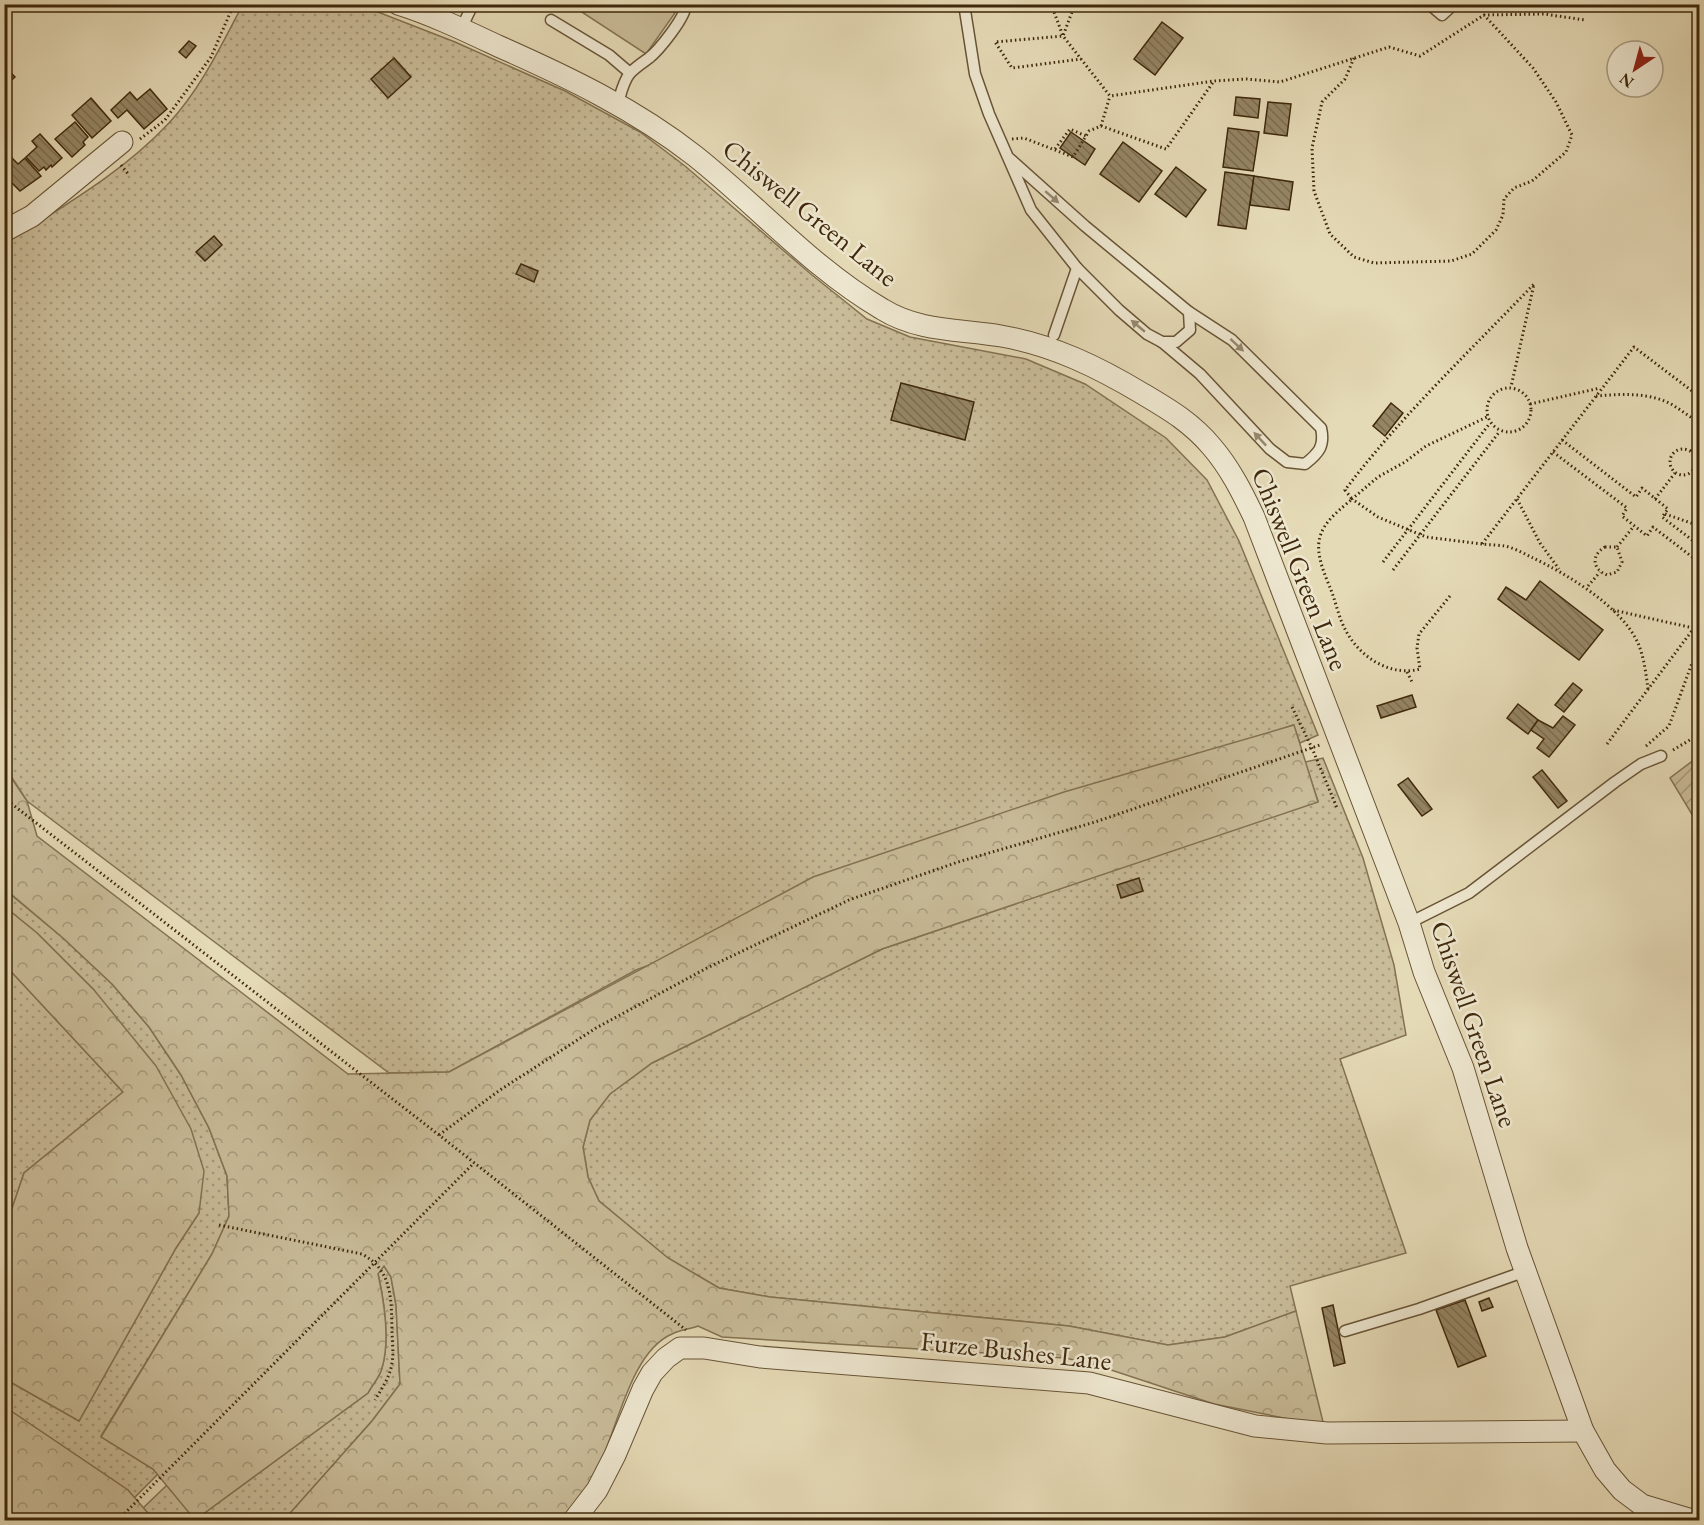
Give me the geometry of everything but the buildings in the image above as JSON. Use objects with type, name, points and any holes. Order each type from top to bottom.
[{"type":"street","name":"Chiswell Green Lane","points":[[398,4],[461,29],[561,74],[618,103],[652,124],[696,157],[826,270],[899,319],[923,326],[1024,340],[1073,357],[1105,371],[1184,418],[1212,446],[1235,477],[1254,517],[1409,922],[1424,972],[1463,1068],[1517,1248],[1583,1431],[1605,1470],[1622,1490],[1642,1505],[1691,1517]]},
{"type":"street","points":[[4,231],[32,216],[122,142]]},
{"type":"street","name":"Furze Bushes Lane","points":[[574,1521],[597,1490],[652,1373],[666,1358],[680,1348],[704,1348],[759,1357],[1089,1383],[1255,1426],[1327,1433],[1583,1431]]},
{"type":"lane","points":[[461,29],[473,4]]},
{"type":"lane","points":[[618,103],[623,84],[630,73],[650,57],[682,17],[686,4]]},
{"type":"lane","points":[[964,4],[975,74],[989,114],[1031,210],[1077,268],[1119,310],[1200,374],[1270,449],[1287,462],[1305,464],[1320,450],[1324,440],[1321,428],[1232,340],[1189,312],[1085,226],[1009,158]]},
{"type":"lane","points":[[1429,4],[1442,15],[1454,4]]},
{"type":"lane","points":[[551,20],[609,55],[630,73]]},
{"type":"lane","points":[[1054,334],[1077,268]]},
{"type":"lane","points":[[1162,342],[1176,342],[1190,330],[1189,312]]},
{"type":"lane","points":[[1409,922],[1469,894],[1616,782],[1641,764],[1660,756]]},
{"type":"lane","points":[[1345,1331],[1419,1309],[1526,1271]]},
{"type":"path","points":[[122,142],[134,144],[165,120],[211,57],[234,4]]},
{"type":"path","points":[[1051,4],[1063,36],[1110,96]]},
{"type":"path","points":[[1063,36],[1075,4]]},
{"type":"path","points":[[1110,96],[1214,81],[1246,79],[1280,82],[1389,47],[1420,56],[1484,15],[1544,14],[1585,20]]},
{"type":"path","points":[[1354,58],[1345,79],[1322,102],[1312,148],[1314,191],[1330,234],[1354,257],[1374,263],[1451,261],[1473,254],[1496,230],[1503,215],[1504,199],[1514,188],[1532,181],[1566,152],[1572,135],[1556,102],[1533,68],[1484,15]]},
{"type":"path","points":[[1063,36],[995,42],[1012,68],[1081,59]]},
{"type":"path","points":[[1001,140],[1024,138],[1072,157],[1089,131],[1101,126],[1166,149],[1214,81]]},
{"type":"path","points":[[1101,126],[1110,96]]},
{"type":"path","points":[[1055,150],[1070,129],[1086,136]]},
{"type":"path","points":[[1511,387],[1534,284],[1396,428],[1345,490],[1352,499],[1378,517],[1420,535],[1507,547],[1566,574],[1619,616],[1638,642],[1648,689]]},
{"type":"path","points":[[1482,544],[1634,347],[1700,397]]},
{"type":"path","points":[[1511,387],[1526,395],[1530,404],[1529,418],[1523,427],[1516,431],[1500,431],[1490,423],[1487,417],[1487,402],[1495,392],[1511,387]]},
{"type":"path","points":[[1530,404],[1602,387]]},
{"type":"path","points":[[1596,396],[1624,394],[1646,396],[1669,403],[1700,423]]},
{"type":"path","points":[[1450,596],[1419,634],[1417,648],[1420,669],[1407,672],[1386,669],[1362,652],[1345,629],[1322,568],[1319,538],[1325,526],[1378,477],[1406,462],[1426,446],[1487,417]]},
{"type":"path","points":[[1383,562],[1490,423]]},
{"type":"path","points":[[1393,570],[1500,431]]},
{"type":"path","points":[[1562,440],[1636,497],[1642,488],[1668,508],[1662,517],[1700,546]]},
{"type":"path","points":[[1691,452],[1700,441]]},
{"type":"path","points":[[1683,449],[1691,452],[1696,464],[1693,471],[1685,476],[1675,473],[1669,464],[1672,454],[1683,449]]},
{"type":"path","points":[[1553,452],[1627,508],[1622,516],[1647,536],[1653,527],[1700,563]]},
{"type":"path","points":[[1655,499],[1675,473]]},
{"type":"path","points":[[1517,499],[1540,543],[1560,571]]},
{"type":"path","points":[[1664,513],[1700,526]]},
{"type":"path","points":[[1617,547],[1634,526]]},
{"type":"path","points":[[1605,547],[1617,547],[1622,562],[1617,572],[1607,575],[1600,572],[1595,566],[1595,557],[1599,551],[1605,547]]},
{"type":"path","points":[[1588,586],[1600,572]]},
{"type":"path","points":[[1611,609],[1693,628]]},
{"type":"path","points":[[1607,744],[1700,620]]},
{"type":"path","points":[[1639,753],[1669,726],[1692,663],[1700,655]]},
{"type":"path","points":[[1407,672],[1412,682]]},
{"type":"path","points":[[1292,707],[1337,808]]},
{"type":"path","points":[[1660,756],[1682,747],[1700,734]]},
{"type":"path","points":[[439,1135],[500,1090],[596,1028],[706,968],[849,900],[958,862],[1095,822],[1337,738]]},
{"type":"path","points":[[4,798],[439,1135],[682,1326],[704,1348]]},
{"type":"path","points":[[118,1521],[474,1163]]},
{"type":"path","points":[[219,1225],[362,1254],[376,1262],[387,1279],[391,1297],[392,1362],[387,1381],[375,1400]]},
{"type":"green space","points":[[243,4],[360,5],[455,42],[565,91],[640,132],[685,166],[867,319],[910,337],[1026,359],[1085,384],[1166,438],[1207,480],[1239,541],[1318,735],[1300,743],[1293,725],[636,970],[449,1072],[389,1073],[27,801],[5,767],[5,241],[14,238],[94,186],[151,141],[180,111],[190,97]]},
{"type":"green space","points":[[571,5],[663,5],[675,13],[646,54]]},
{"type":"green space","points":[[1294,725],[1318,802],[882,949],[652,1063],[610,1094],[590,1120],[583,1147],[588,1177],[599,1201],[668,1258],[719,1288],[770,1297],[1069,1326],[1168,1345],[1225,1337],[1296,1311],[1324,1426],[1214,1404],[1093,1364],[1065,1358],[722,1337],[698,1326],[672,1334],[658,1343],[645,1357],[626,1394],[598,1468],[581,1495],[561,1520],[284,1520],[372,1421],[400,1384],[396,1305],[391,1277],[384,1266],[378,1274],[386,1346],[380,1375],[368,1393],[195,1520],[153,1469],[101,1437],[212,1254],[229,1216],[227,1176],[209,1128],[181,1075],[149,1027],[112,984],[63,938],[5,889],[4,767],[27,801],[37,836],[348,1074],[449,1072],[813,877],[1064,792]]},
{"type":"green space","points":[[1699,756],[1699,826],[1670,778]]},
{"type":"green space","points":[[1323,758],[1363,858],[1394,965],[1406,1035],[1340,1059],[1406,1253],[1290,1286],[1296,1311],[1225,1337],[1168,1345],[1069,1326],[770,1297],[719,1288],[668,1258],[599,1201],[588,1177],[583,1147],[590,1120],[610,1094],[652,1063],[882,949],[1318,801],[1305,762]]},
{"type":"green space","points":[[4,889],[63,938],[112,984],[149,1027],[181,1075],[209,1128],[227,1176],[229,1216],[212,1254],[101,1436],[158,1474],[134,1498],[128,1490],[5,1407],[5,1379],[79,1421],[176,1248],[199,1213],[94,990],[37,933],[5,907]]},
{"type":"green space","points":[[5,907],[37,933],[94,990],[156,1066],[191,1129],[204,1171],[199,1213],[176,1248],[79,1421],[5,1379],[5,1229],[24,1173],[123,1092],[5,965]]},
{"type":"green space","points":[[5,965],[123,1092],[24,1173],[5,1229]]},
{"type":"green space","points":[[384,1266],[391,1277],[396,1305],[400,1384],[372,1421],[284,1520],[154,1520],[143,1508],[167,1485],[196,1519],[368,1393],[380,1375],[386,1346],[385,1320],[378,1273]]},
{"type":"green space","points":[[5,1407],[128,1490],[154,1520],[5,1520]]}]
